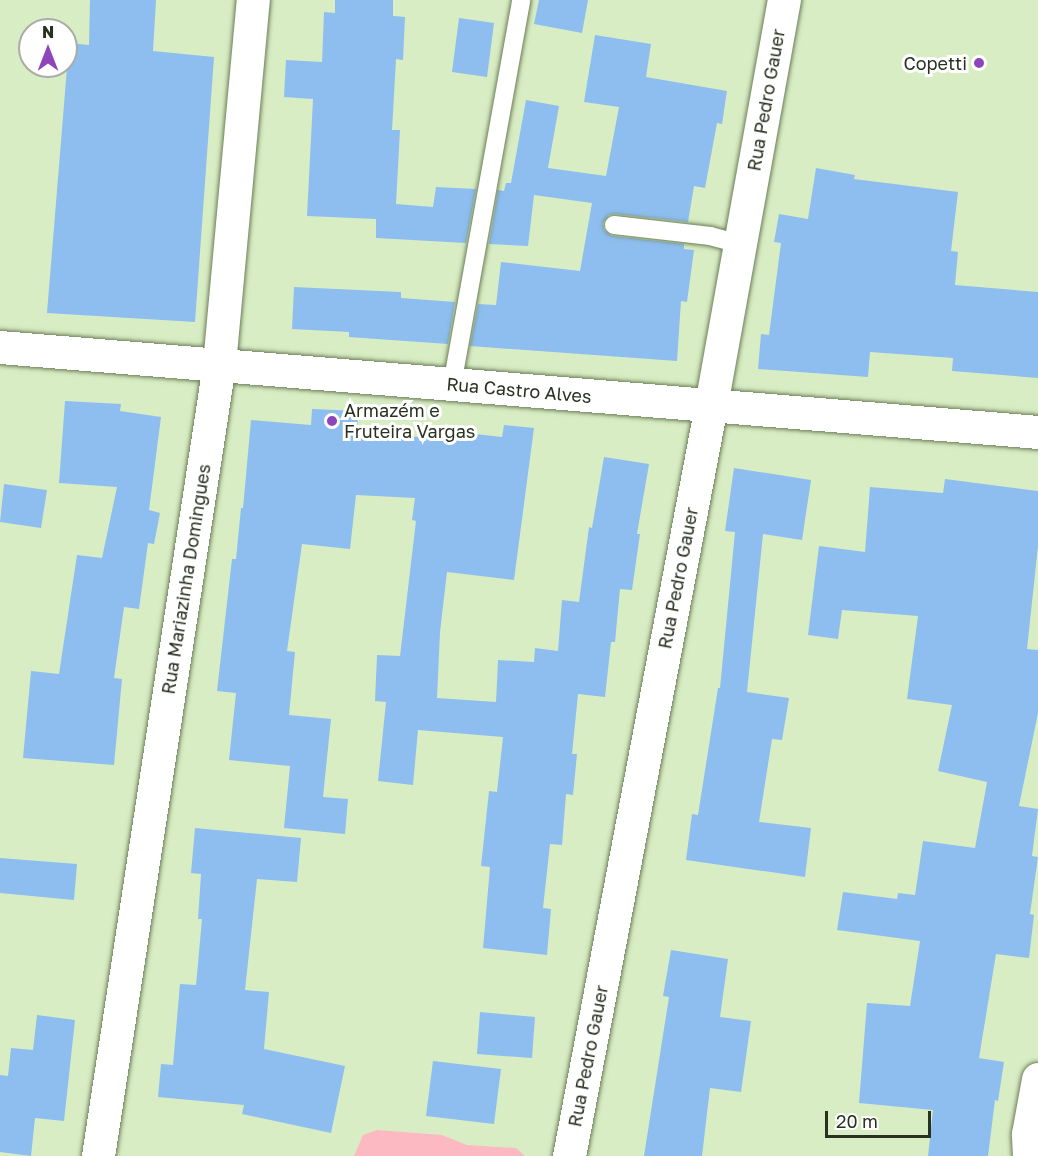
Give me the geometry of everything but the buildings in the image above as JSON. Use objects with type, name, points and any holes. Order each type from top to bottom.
[{"type":"street","name":"Rua Mariazinha Domingues","points":[[98,1156],[219,364],[253,0]]},
{"type":"street","name":"Rua Pedro Gauer","points":[[569,1156],[711,405],[784,0]]},
{"type":"street","name":"Rua Castro Alves","points":[[0,347],[1038,432]]},
{"type":"street","points":[[1029,1156],[1028,1134],[1038,1078]]},
{"type":"lane","points":[[452,385],[521,0]]},
{"type":"lane","points":[[614,225],[710,236],[740,244]]},
{"type":"shaded area","points":[[377,1130],[442,1135],[467,1145],[516,1148],[525,1156],[354,1156],[363,1135]]},
{"type":"place","name":"Copetti","points":[[979,63]]},
{"type":"place","name":"Armazém e Fruteira Vargas","points":[[332,421]]}]
